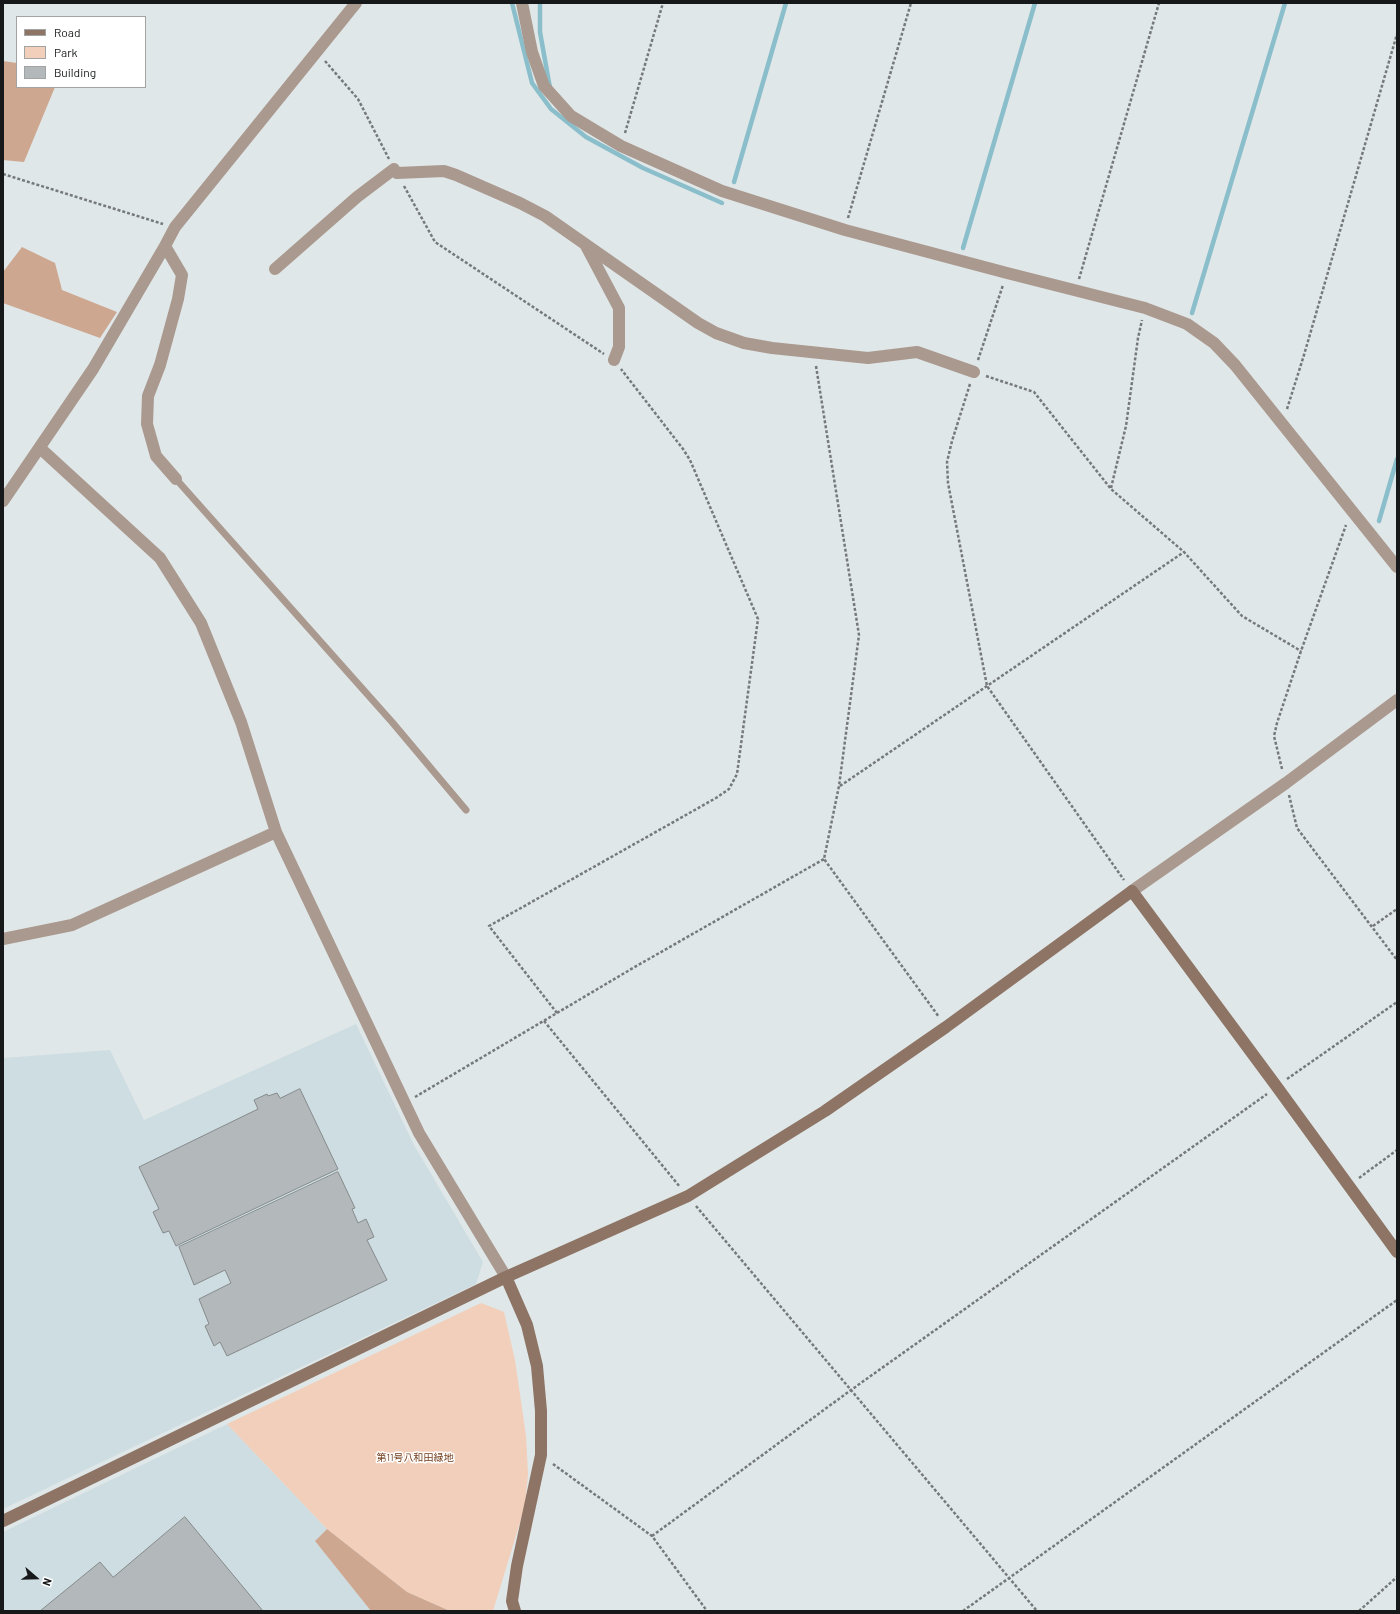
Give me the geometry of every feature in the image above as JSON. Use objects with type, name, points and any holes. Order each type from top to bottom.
[{"type":"street","points":[[3,501],[93,369],[175,227],[318,52],[356,3]]},
{"type":"street","points":[[522,3],[532,52],[544,86],[571,116],[621,146],[722,191],[845,230],[1145,308],[1187,324],[1214,343],[1235,366],[1397,567]]},
{"type":"street","points":[[275,269],[357,197],[396,171],[444,171],[520,203],[545,216],[716,333],[744,343],[814,353],[868,358],[917,352],[974,372]]},
{"type":"street","points":[[585,244],[619,308],[619,347],[614,360]]},
{"type":"street","points":[[165,246],[182,275],[178,299],[160,365],[148,396],[147,424],[156,456],[176,479]]},
{"type":"street","points":[[40,448],[160,558],[201,623],[241,722],[276,832],[419,1133],[506,1278],[527,1325],[537,1366],[541,1411],[541,1455],[512,1601],[515,1611]]},
{"type":"street","points":[[3,1521],[506,1278],[688,1196],[825,1111],[946,1027],[1132,891],[1286,783],[1397,700]]},
{"type":"street","points":[[3,939],[72,924],[276,832]]},
{"type":"street","points":[[1132,891],[1277,1086],[1397,1252]]},
{"type":"lane","points":[[176,479],[392,722],[466,810]]},
{"type":"path","points":[[621,146],[663,3]]},
{"type":"path","points":[[845,230],[911,3]]},
{"type":"path","points":[[1076,290],[1159,3]]},
{"type":"path","points":[[1281,423],[1290,401],[1304,355],[1397,34]]},
{"type":"path","points":[[318,52],[358,99],[435,242],[614,360],[690,460],[758,619],[737,774],[729,789],[716,798],[489,926],[557,1013]]},
{"type":"path","points":[[3,174],[175,227]]},
{"type":"path","points":[[1007,273],[952,441],[947,462],[948,483],[987,686],[1132,891]]},
{"type":"path","points":[[1111,489],[1126,426],[1138,338],[1145,308]]},
{"type":"path","points":[[814,353],[860,635],[839,786],[824,859],[946,1027]]},
{"type":"path","points":[[974,372],[1034,392],[1111,489],[1184,552],[1242,616],[1301,651]]},
{"type":"path","points":[[839,786],[1184,552]]},
{"type":"path","points":[[405,1103],[633,968],[824,859]]},
{"type":"path","points":[[1373,926],[1397,909]]},
{"type":"path","points":[[652,1536],[851,1390],[1397,1002]]},
{"type":"path","points":[[544,1021],[688,1196],[1010,1577],[1037,1611]]},
{"type":"path","points":[[1349,1185],[1397,1150]]},
{"type":"path","points":[[963,1611],[1397,1300]]},
{"type":"path","points":[[541,1455],[652,1536],[707,1611]]},
{"type":"path","points":[[1359,1611],[1397,1577]]},
{"type":"shaded area","points":[[3,61],[16,63],[16,88],[55,88],[24,162],[3,160]]},
{"type":"shaded area","points":[[22,247],[55,263],[62,290],[117,312],[100,338],[3,303],[3,272]]},
{"type":"shaded area","points":[[356,1024],[414,1145],[483,1262],[476,1284],[3,1509],[3,1058],[110,1050],[144,1120]]},
{"type":"shaded area","points":[[227,1424],[327,1529],[315,1541],[371,1611],[3,1611],[3,1532]]},
{"type":"shaded area","points":[[327,1529],[407,1592],[450,1611],[371,1611],[315,1541]]},
{"type":"green space","name":"第11号八和田緑地","points":[[481,1303],[504,1312],[515,1360],[526,1436],[528,1474],[525,1506],[493,1611],[450,1611],[407,1592],[327,1529],[227,1424]]},
{"type":"building","points":[[300,1089],[338,1169],[176,1246],[169,1231],[163,1233],[153,1212],[159,1209],[139,1167],[258,1109],[254,1100],[267,1094],[268,1096],[277,1093],[280,1098]]},
{"type":"building","points":[[338,1172],[355,1208],[352,1209],[358,1223],[366,1219],[374,1237],[367,1240],[387,1280],[227,1356],[220,1342],[214,1346],[205,1326],[209,1324],[199,1299],[231,1283],[225,1270],[194,1285],[179,1247]]},
{"type":"building","points":[[185,1517],[263,1611],[40,1611],[100,1562],[113,1577]]},
{"type":"waterway","points":[[512,3],[532,83],[551,109],[586,137],[643,168],[722,203]]},
{"type":"waterway","points":[[540,3],[540,32],[550,88]]},
{"type":"waterway","points":[[734,182],[786,3]]},
{"type":"waterway","points":[[963,248],[1035,3]]},
{"type":"waterway","points":[[1192,313],[1285,3]]},
{"type":"waterway","points":[[1379,521],[1397,459]]}]
